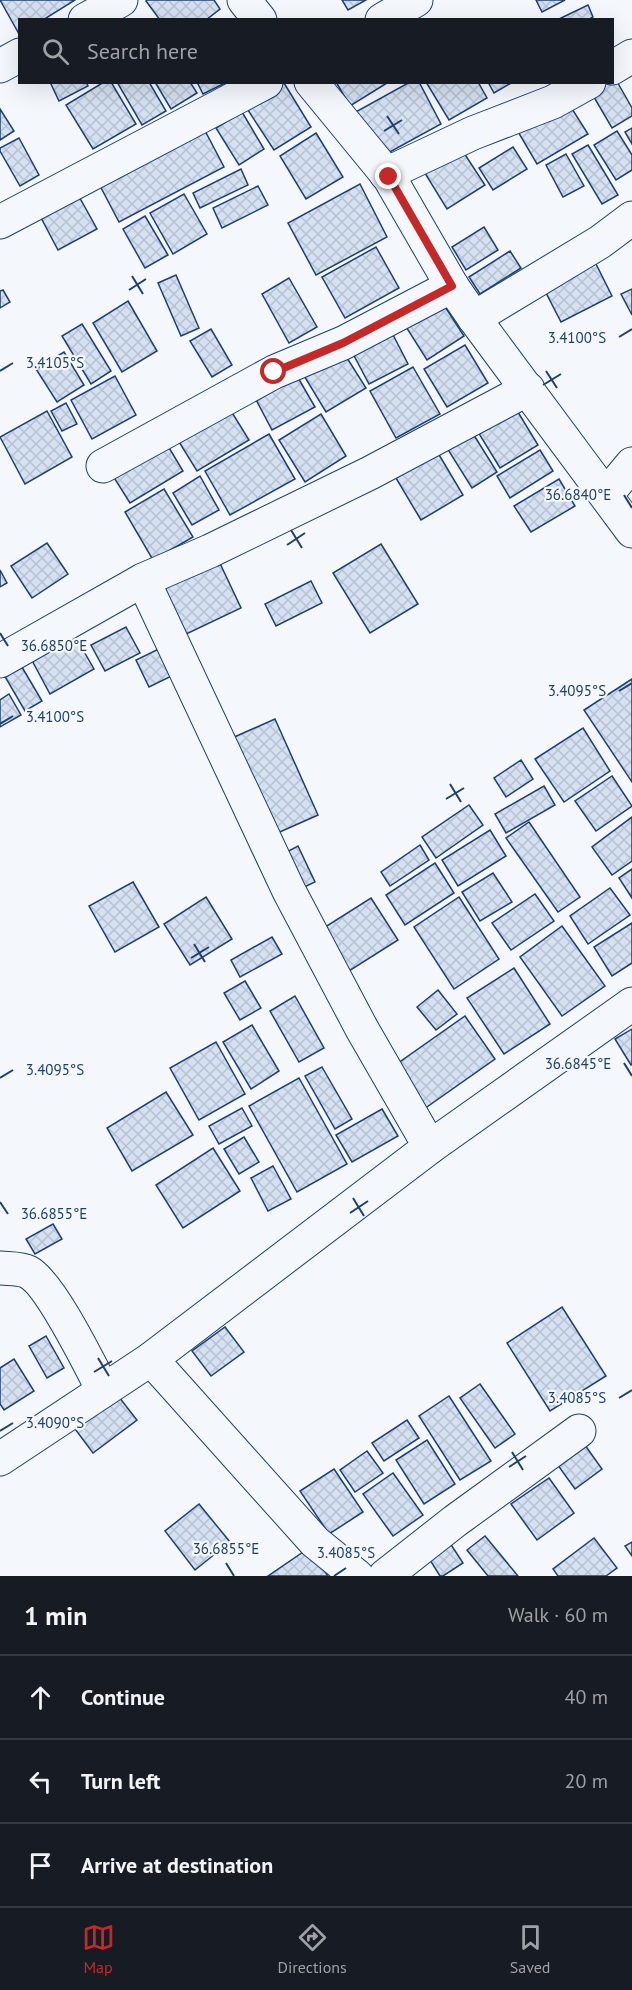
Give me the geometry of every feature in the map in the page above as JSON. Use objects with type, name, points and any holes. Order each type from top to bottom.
[{"type":"street","points":[[89,18],[121,0]]},
{"type":"street","points":[[244,0],[258,18]]},
{"type":"street","points":[[385,18],[414,1]]},
{"type":"street","points":[[0,66],[18,56]]},
{"type":"street","points":[[614,67],[632,56]]},
{"type":"street","points":[[0,222],[262,84]]},
{"type":"street","points":[[313,84],[386,174],[452,286],[474,318],[632,531]]},
{"type":"street","points":[[386,174],[473,133],[553,102],[585,84]]},
{"type":"street","points":[[474,318],[600,242],[632,218]]},
{"type":"street","points":[[103,466],[274,372],[343,343],[452,286]]},
{"type":"street","points":[[0,662],[143,580],[221,546],[370,473],[528,389]]},
{"type":"street","points":[[606,495],[632,464]]},
{"type":"street","points":[[143,580],[289,891],[362,1029],[430,1147]]},
{"type":"street","points":[[0,1459],[151,1359],[430,1147],[632,1004]]},
{"type":"street","points":[[0,1268],[27,1271],[38,1280],[52,1299],[104,1390]]},
{"type":"street","points":[[151,1359],[315,1542],[357,1576]]},
{"type":"street","points":[[386,1576],[455,1521],[579,1431]]},
{"type":"building","points":[[0,0],[75,0],[46,18],[18,18],[18,32]]},
{"type":"building","points":[[214,0],[220,9],[209,18],[159,18],[146,1]]},
{"type":"building","points":[[342,0],[366,0],[348,10]]},
{"type":"building","points":[[536,0],[565,0],[542,12]]},
{"type":"building","points":[[588,5],[593,17],[591,18],[561,18]]},
{"type":"building","points":[[614,79],[632,108],[632,116],[612,128],[591,92],[605,84],[614,84]]},
{"type":"building","points":[[51,84],[87,84],[88,86],[59,101]]},
{"type":"building","points":[[101,84],[112,84],[136,124],[93,149],[66,105]]},
{"type":"building","points":[[118,84],[150,84],[166,111],[142,125]]},
{"type":"building","points":[[156,84],[191,84],[197,93],[171,109]]},
{"type":"building","points":[[198,84],[223,84],[203,94]]},
{"type":"building","points":[[285,84],[311,127],[274,150],[246,107]]},
{"type":"building","points":[[337,84],[385,84],[350,106]]},
{"type":"building","points":[[406,84],[420,84],[441,124],[377,159],[352,114]]},
{"type":"building","points":[[427,84],[479,84],[487,98],[449,120]]},
{"type":"building","points":[[489,84],[510,84],[494,93]]},
{"type":"building","points":[[567,101],[588,134],[537,164],[517,130]]},
{"type":"building","points":[[0,109],[14,131],[0,140]]},
{"type":"building","points":[[242,112],[264,149],[239,165],[216,128]]},
{"type":"building","points":[[202,125],[224,167],[119,222],[97,180]]},
{"type":"building","points":[[632,128],[632,144],[625,132]]},
{"type":"building","points":[[617,131],[632,155],[632,170],[616,180],[594,145]]},
{"type":"building","points":[[316,133],[343,177],[306,199],[280,156]]},
{"type":"building","points":[[19,138],[39,175],[20,186],[0,151],[0,148]]},
{"type":"building","points":[[588,145],[618,195],[602,204],[572,154]]},
{"type":"building","points":[[460,147],[485,185],[447,209],[423,170]]},
{"type":"building","points":[[513,147],[527,169],[493,190],[479,168]]},
{"type":"building","points":[[566,154],[584,186],[563,197],[546,165]]},
{"type":"building","points":[[241,169],[248,185],[200,208],[193,193]]},
{"type":"building","points":[[360,184],[387,237],[316,275],[288,223]]},
{"type":"building","points":[[258,186],[268,205],[222,228],[213,208]]},
{"type":"building","points":[[76,191],[97,229],[58,250],[38,212]]},
{"type":"building","points":[[184,194],[207,234],[173,254],[150,213]]},
{"type":"building","points":[[145,216],[168,255],[145,268],[123,229]]},
{"type":"building","points":[[484,227],[498,250],[466,270],[452,247]]},
{"type":"building","points":[[376,247],[399,288],[345,318],[322,277]]},
{"type":"building","points":[[510,251],[521,268],[480,294],[469,277]]},
{"type":"building","points":[[594,260],[612,296],[561,322],[543,287]]},
{"type":"building","points":[[176,275],[199,328],[181,336],[158,283]]},
{"type":"building","points":[[289,278],[317,327],[289,343],[262,294]]},
{"type":"building","points":[[632,289],[632,315],[621,294]]},
{"type":"building","points":[[3,290],[10,302],[0,308],[0,291]]},
{"type":"building","points":[[440,299],[464,336],[427,360],[403,322]]},
{"type":"building","points":[[128,301],[157,351],[122,372],[93,323]]},
{"type":"building","points":[[82,324],[111,371],[91,384],[62,336]]},
{"type":"building","points":[[389,327],[408,364],[369,384],[350,348]]},
{"type":"building","points":[[211,329],[232,365],[212,377],[190,341]]},
{"type":"building","points":[[465,345],[488,383],[447,407],[424,369]]},
{"type":"building","points":[[342,350],[366,388],[326,412],[303,374]]},
{"type":"building","points":[[64,352],[84,385],[57,402],[36,369]]},
{"type":"building","points":[[413,367],[440,414],[396,438],[370,391]]},
{"type":"building","points":[[293,369],[315,407],[272,430],[252,392]]},
{"type":"building","points":[[115,376],[136,415],[92,439],[71,400]]},
{"type":"building","points":[[66,403],[77,424],[62,431],[51,411]]},
{"type":"building","points":[[513,404],[538,445],[500,468],[475,427]]},
{"type":"building","points":[[228,406],[249,440],[197,471],[176,437]]},
{"type":"building","points":[[47,411],[72,457],[25,484],[0,437]]},
{"type":"building","points":[[321,414],[346,456],[305,482],[279,440]]},
{"type":"building","points":[[472,432],[497,472],[472,488],[447,448]]},
{"type":"building","points":[[269,434],[295,479],[230,515],[205,471]]},
{"type":"building","points":[[162,436],[183,471],[130,503],[108,468]]},
{"type":"building","points":[[435,448],[463,495],[421,520],[393,473]]},
{"type":"building","points":[[540,450],[553,471],[510,498],[497,476]]},
{"type":"building","points":[[200,476],[219,510],[192,525],[173,493]]},
{"type":"building","points":[[559,479],[575,506],[531,532],[514,506]]},
{"type":"building","points":[[164,489],[193,537],[153,560],[125,512]]},
{"type":"building","points":[[47,543],[68,574],[32,598],[11,566]]},
{"type":"building","points":[[381,544],[418,604],[370,633],[333,573]]},
{"type":"building","points":[[217,557],[241,608],[182,636],[158,585]]},
{"type":"building","points":[[0,570],[7,583],[0,587]]},
{"type":"building","points":[[311,581],[322,603],[276,626],[265,604]]},
{"type":"building","points":[[126,627],[140,653],[105,671],[91,645]]},
{"type":"building","points":[[71,629],[94,669],[50,694],[28,653]]},
{"type":"building","points":[[169,644],[182,671],[149,687],[136,660]]},
{"type":"building","points":[[16,657],[42,701],[25,711],[0,668]]},
{"type":"building","points":[[632,679],[632,782],[584,710]]},
{"type":"building","points":[[9,694],[21,715],[0,727],[0,700]]},
{"type":"building","points":[[275,719],[318,815],[273,835],[230,739]]},
{"type":"building","points":[[583,728],[610,771],[564,802],[535,759]]},
{"type":"building","points":[[521,760],[533,779],[506,797],[494,778]]},
{"type":"building","points":[[612,776],[632,806],[596,831],[575,801]]},
{"type":"building","points":[[544,786],[555,805],[506,833],[495,814]]},
{"type":"building","points":[[469,805],[483,825],[436,858],[422,837]]},
{"type":"building","points":[[632,817],[632,861],[612,875],[592,847]]},
{"type":"building","points":[[529,822],[580,897],[558,912],[506,838]]},
{"type":"building","points":[[490,830],[506,856],[458,886],[442,860]]},
{"type":"building","points":[[420,845],[429,860],[390,886],[381,872]]},
{"type":"building","points":[[298,846],[315,882],[298,890],[281,855]]},
{"type":"building","points":[[435,863],[454,893],[405,925],[386,895]]},
{"type":"building","points":[[632,869],[632,898],[619,878]]},
{"type":"building","points":[[493,873],[512,902],[480,921],[462,892]]},
{"type":"building","points":[[133,882],[159,927],[115,952],[89,906]]},
{"type":"building","points":[[610,888],[630,915],[588,944],[570,916]]},
{"type":"building","points":[[535,894],[554,921],[511,950],[492,923]]},
{"type":"building","points":[[206,897],[232,939],[190,965],[164,924]]},
{"type":"building","points":[[459,897],[499,959],[454,989],[414,927]]},
{"type":"building","points":[[371,898],[398,940],[349,971],[322,929]]},
{"type":"building","points":[[632,923],[632,963],[612,976],[594,947]]},
{"type":"building","points":[[562,926],[605,986],[562,1016],[520,957]]},
{"type":"building","points":[[272,937],[282,954],[240,977],[231,960]]},
{"type":"building","points":[[514,968],[550,1024],[504,1054],[467,998]]},
{"type":"building","points":[[245,981],[261,1008],[240,1020],[224,993]]},
{"type":"building","points":[[438,990],[457,1014],[436,1030],[417,1007]]},
{"type":"building","points":[[295,996],[324,1048],[299,1062],[270,1011]]},
{"type":"building","points":[[465,1016],[495,1059],[424,1109],[394,1066]]},
{"type":"building","points":[[252,1025],[279,1071],[251,1089],[223,1042]]},
{"type":"building","points":[[632,1029],[632,1064],[631,1065],[615,1039]]},
{"type":"building","points":[[216,1042],[245,1094],[199,1120],[170,1068]]},
{"type":"building","points":[[322,1067],[352,1119],[335,1129],[305,1076]]},
{"type":"building","points":[[299,1078],[347,1164],[297,1192],[249,1106]]},
{"type":"building","points":[[166,1092],[193,1135],[132,1171],[107,1128]]},
{"type":"building","points":[[242,1108],[252,1126],[219,1144],[209,1126]]},
{"type":"building","points":[[382,1109],[398,1136],[352,1162],[336,1135]]},
{"type":"building","points":[[244,1137],[259,1162],[239,1174],[224,1149]]},
{"type":"building","points":[[213,1148],[240,1191],[183,1228],[156,1185]]},
{"type":"building","points":[[273,1166],[291,1199],[268,1211],[251,1178]]},
{"type":"building","points":[[53,1224],[62,1239],[35,1254],[26,1239]]},
{"type":"building","points":[[562,1307],[606,1376],[550,1411],[507,1343]]},
{"type":"building","points":[[225,1327],[244,1352],[211,1376],[192,1351]]},
{"type":"building","points":[[46,1336],[64,1368],[47,1378],[29,1346]]},
{"type":"building","points":[[14,1359],[34,1391],[4,1410],[0,1404],[0,1368]]},
{"type":"building","points":[[480,1384],[515,1434],[495,1448],[460,1398]]},
{"type":"building","points":[[115,1392],[137,1420],[93,1453],[72,1425]]},
{"type":"building","points":[[449,1396],[491,1461],[460,1480],[419,1416]]},
{"type":"building","points":[[407,1420],[419,1438],[384,1461],[372,1443]]},
{"type":"building","points":[[580,1438],[602,1469],[575,1489],[552,1457]]},
{"type":"building","points":[[427,1440],[455,1484],[424,1504],[396,1460]]},
{"type":"building","points":[[367,1451],[383,1473],[355,1492],[340,1470]]},
{"type":"building","points":[[334,1469],[363,1512],[329,1534],[300,1491]]},
{"type":"building","points":[[393,1473],[423,1515],[393,1536],[363,1494]]},
{"type":"building","points":[[549,1478],[574,1513],[537,1540],[511,1504]]},
{"type":"building","points":[[199,1504],[230,1542],[195,1570],[165,1531]]},
{"type":"building","points":[[485,1536],[518,1576],[488,1576],[467,1550]]},
{"type":"building","points":[[446,1537],[463,1563],[440,1576],[425,1552]]},
{"type":"building","points":[[594,1538],[617,1568],[606,1576],[558,1576],[553,1569]]},
{"type":"building","points":[[632,1542],[632,1556],[625,1546]]},
{"type":"building","points":[[309,1548],[328,1576],[268,1576]]},
{"type":"route","points":[[274,372],[343,343],[452,286],[389,177]]}]
